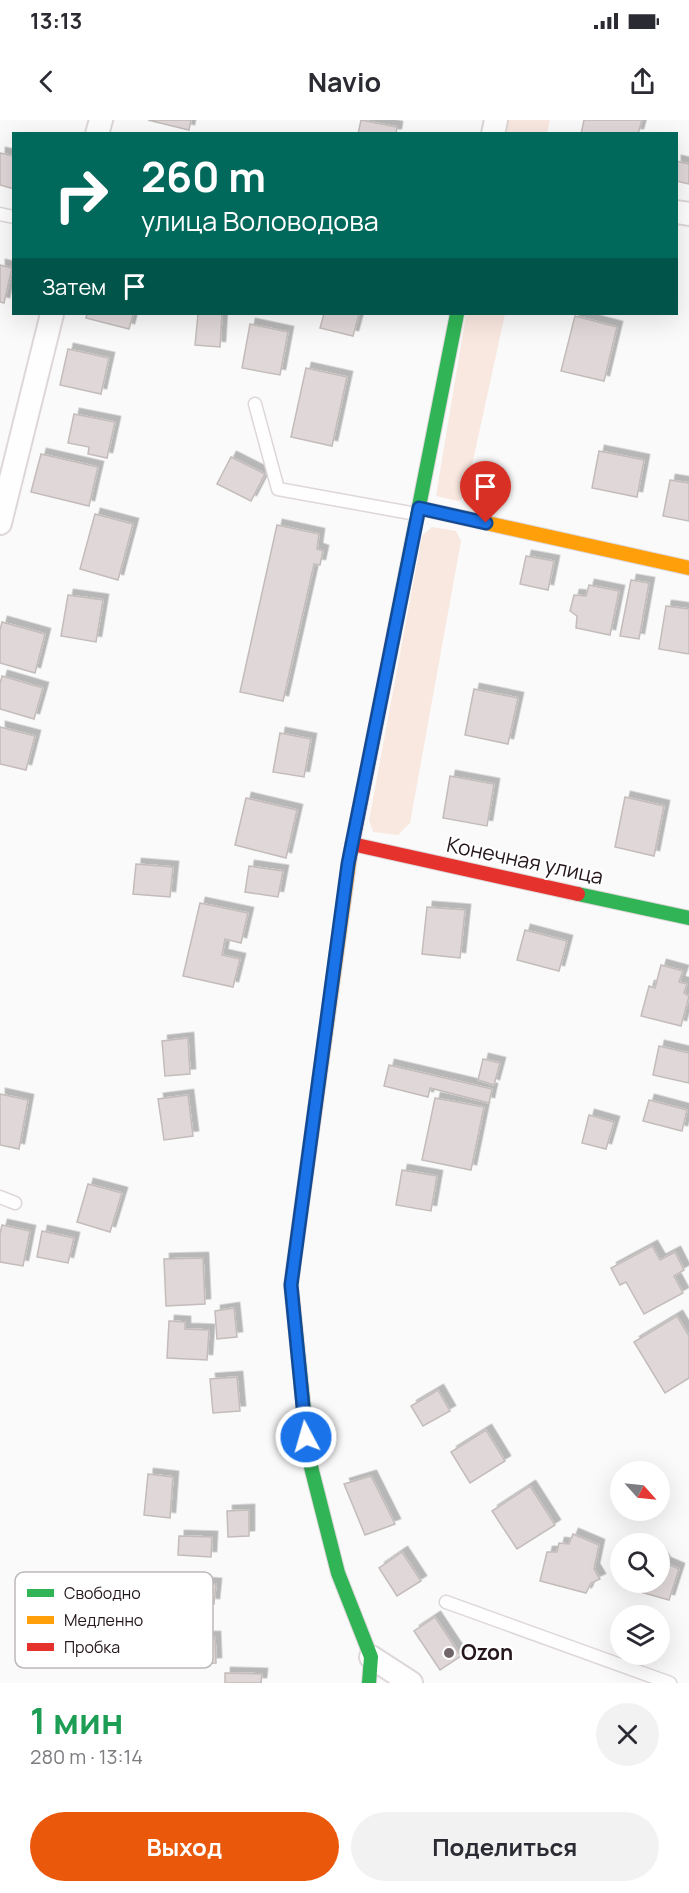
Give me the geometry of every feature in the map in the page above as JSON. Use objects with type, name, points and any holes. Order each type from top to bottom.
[{"type":"street","points":[[0,521],[52,315]]},
{"type":"street","points":[[369,1683],[371,1657],[338,1573],[309,1459],[291,1285],[352,844],[457,315]]},
{"type":"street","points":[[418,511],[689,568]]},
{"type":"street","name":"Конечная улица","points":[[352,844],[689,918]]},
{"type":"street","points":[[371,1657],[411,1683]]},
{"type":"lane","points":[[255,404],[278,489],[418,511]]},
{"type":"lane","points":[[0,1197],[15,1203]]},
{"type":"lane","points":[[446,1602],[670,1683]]},
{"type":"shaded area","points":[[505,120],[550,120],[547,132],[503,132]]},
{"type":"shaded area","points":[[466,315],[505,315],[465,497],[458,501],[436,496]]},
{"type":"shaded area","points":[[432,527],[456,531],[461,541],[410,823],[398,835],[373,832],[369,820],[422,536]]},
{"type":"building","points":[[148,120],[191,120],[189,130]]},
{"type":"building","points":[[361,120],[397,127],[396,132],[358,132]]},
{"type":"building","points":[[584,120],[642,120],[639,132],[581,132]]},
{"type":"building","points":[[0,153],[12,156],[12,188],[0,185]]},
{"type":"building","points":[[678,161],[689,164],[689,184],[678,181]]},
{"type":"building","points":[[0,265],[12,268],[4,303],[0,302]]},
{"type":"building","points":[[87,315],[133,315],[129,329],[86,318]]},
{"type":"building","points":[[198,315],[222,315],[220,347],[195,345]]},
{"type":"building","points":[[324,315],[359,315],[353,336],[320,328]]},
{"type":"building","points":[[575,316],[617,327],[604,381],[561,371]]},
{"type":"building","points":[[250,324],[288,332],[280,375],[242,368]]},
{"type":"building","points":[[68,349],[109,358],[101,394],[60,385]]},
{"type":"building","points":[[306,368],[347,377],[332,446],[291,437]]},
{"type":"building","points":[[74,414],[115,422],[107,458],[88,454],[89,447],[68,443]]},
{"type":"building","points":[[599,451],[644,460],[637,497],[592,488]]},
{"type":"building","points":[[41,454],[98,467],[89,506],[31,492]]},
{"type":"building","points":[[231,457],[265,474],[251,501],[217,484]]},
{"type":"building","points":[[670,480],[689,483],[689,521],[663,516]]},
{"type":"building","points":[[95,514],[133,524],[118,580],[80,569]]},
{"type":"building","points":[[277,525],[319,534],[317,549],[323,551],[320,565],[314,564],[283,701],[240,692]]},
{"type":"building","points":[[526,556],[554,561],[548,590],[520,584]]},
{"type":"building","points":[[631,580],[649,583],[639,639],[620,636]]},
{"type":"building","points":[[589,585],[619,591],[610,635],[576,628],[577,616],[570,611],[574,595],[586,596]]},
{"type":"building","points":[[68,595],[103,600],[96,642],[61,636]]},
{"type":"building","points":[[666,606],[689,609],[689,654],[659,649]]},
{"type":"building","points":[[2,622],[45,634],[35,673],[0,663]]},
{"type":"building","points":[[2,676],[43,688],[34,719],[0,709]]},
{"type":"building","points":[[474,689],[518,698],[508,744],[465,735]]},
{"type":"building","points":[[0,727],[35,736],[26,770],[0,764]]},
{"type":"building","points":[[280,733],[311,739],[304,777],[273,772]]},
{"type":"building","points":[[450,776],[494,784],[487,826],[443,818]]},
{"type":"building","points":[[625,797],[664,806],[654,856],[615,847]]},
{"type":"building","points":[[246,798],[297,810],[286,858],[235,845]]},
{"type":"building","points":[[136,864],[173,867],[170,897],[133,894]]},
{"type":"building","points":[[249,866],[283,871],[278,897],[245,892]]},
{"type":"building","points":[[200,903],[248,913],[241,943],[225,939],[222,955],[240,959],[233,987],[183,976]]},
{"type":"building","points":[[427,907],[465,910],[460,958],[422,954]]},
{"type":"building","points":[[525,930],[567,941],[559,971],[517,960]]},
{"type":"building","points":[[661,965],[683,971],[679,982],[687,984],[684,993],[689,996],[681,1026],[641,1016],[649,986],[655,988]]},
{"type":"building","points":[[188,1038],[190,1074],[165,1076],[162,1041]]},
{"type":"building","points":[[659,1046],[689,1053],[689,1083],[653,1075]]},
{"type":"building","points":[[483,1059],[500,1063],[494,1085],[478,1080]]},
{"type":"building","points":[[389,1065],[492,1089],[489,1103],[430,1088],[428,1097],[384,1086]]},
{"type":"building","points":[[0,1094],[28,1100],[19,1149],[0,1145]]},
{"type":"building","points":[[188,1095],[193,1136],[164,1140],[158,1099]]},
{"type":"building","points":[[435,1098],[484,1107],[471,1170],[422,1160]]},
{"type":"building","points":[[649,1100],[687,1110],[682,1131],[643,1121]]},
{"type":"building","points":[[589,1115],[614,1122],[606,1149],[582,1143]]},
{"type":"building","points":[[402,1170],[437,1176],[431,1211],[396,1205]]},
{"type":"building","points":[[88,1184],[122,1193],[110,1232],[77,1222]]},
{"type":"building","points":[[2,1225],[30,1231],[23,1266],[0,1262]]},
{"type":"building","points":[[42,1231],[74,1238],[68,1263],[37,1257]]},
{"type":"building","points":[[652,1246],[660,1260],[675,1252],[684,1270],[674,1276],[683,1293],[644,1314],[626,1282],[620,1285],[611,1268]]},
{"type":"building","points":[[203,1258],[205,1304],[166,1306],[164,1259]]},
{"type":"building","points":[[234,1308],[237,1337],[217,1339],[215,1311]]},
{"type":"building","points":[[677,1316],[689,1336],[689,1378],[665,1393],[634,1342]]},
{"type":"building","points":[[169,1321],[185,1322],[185,1329],[209,1330],[207,1360],[167,1358]]},
{"type":"building","points":[[237,1377],[240,1411],[213,1413],[210,1379]]},
{"type":"building","points":[[438,1390],[450,1411],[423,1426],[411,1406]]},
{"type":"building","points":[[486,1430],[505,1461],[470,1483],[451,1452]]},
{"type":"building","points":[[148,1474],[173,1477],[170,1518],[144,1515]]},
{"type":"building","points":[[371,1476],[395,1524],[365,1535],[344,1484]]},
{"type":"building","points":[[530,1486],[555,1525],[517,1549],[492,1511]]},
{"type":"building","points":[[249,1510],[249,1536],[228,1537],[227,1511]]},
{"type":"building","points":[[573,1534],[599,1545],[594,1569],[600,1579],[591,1583],[586,1593],[540,1581],[547,1552],[557,1552],[559,1543],[569,1544]]},
{"type":"building","points":[[179,1536],[212,1537],[211,1557],[178,1555]]},
{"type":"building","points":[[402,1552],[421,1581],[397,1596],[379,1568]]},
{"type":"building","points":[[670,1565],[679,1569],[669,1600],[644,1593],[670,1593]]},
{"type":"building","points":[[213,1584],[216,1584],[213,1604]]},
{"type":"building","points":[[435,1617],[461,1656],[440,1670],[414,1631]]},
{"type":"building","points":[[213,1637],[215,1637],[216,1663],[213,1663]]},
{"type":"building","points":[[225,1673],[262,1674],[261,1683],[225,1683]]},
{"type":"traffic: fast","points":[[394,633],[457,315]]},
{"type":"traffic: fast","points":[[578,894],[689,918]]},
{"type":"traffic: fast","points":[[298,1233],[291,1285],[309,1459],[338,1573],[371,1657],[369,1683]]},
{"type":"traffic: slow","points":[[419,508],[689,568]]},
{"type":"traffic: slow","points":[[298,1233],[350,856]]},
{"type":"traffic: jam","points":[[350,856],[394,633]]},
{"type":"traffic: jam","points":[[352,844],[578,894]]},
{"type":"place","name":"Ozon","points":[[449,1653]]},
{"type":"route","points":[[306,1437],[291,1285],[348,864],[419,508],[486,523]]}]
